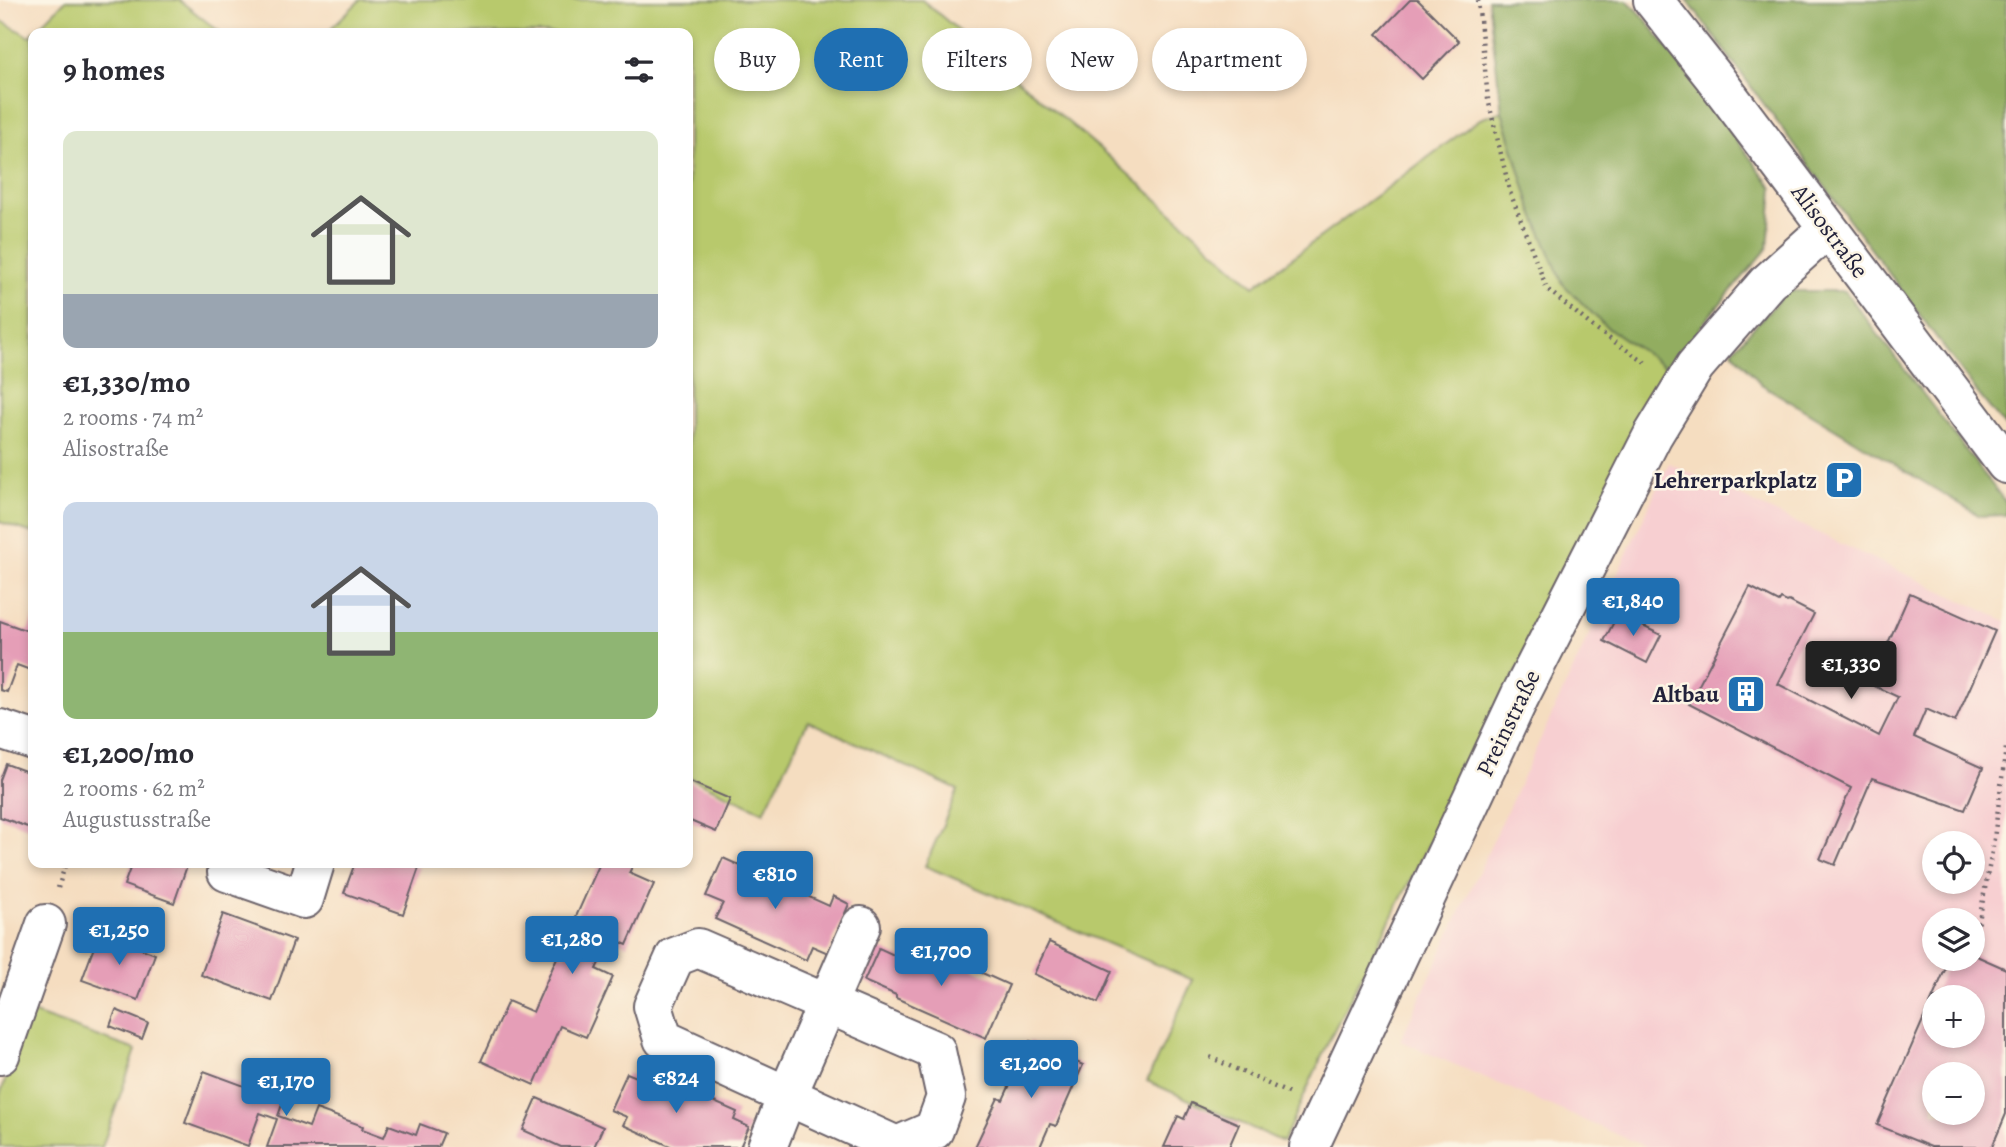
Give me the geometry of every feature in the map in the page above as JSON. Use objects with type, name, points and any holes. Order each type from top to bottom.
[{"type":"street","name":"Alisostraße","points":[[1653,0],[2006,464]]},
{"type":"street","name":"Preinstraße","points":[[1309,1147],[1520,696],[1621,495],[1681,387],[1695,366],[1767,283],[1828,229]]},
{"type":"street","points":[[0,729],[28,738]]},
{"type":"street","points":[[228,868],[227,872],[304,900],[314,868]]},
{"type":"street","points":[[0,1055],[46,924]]},
{"type":"street","points":[[768,1147],[860,926]]},
{"type":"street","points":[[698,948],[936,1051],[946,1097],[934,1130],[897,1146],[787,1096],[663,1039],[653,1006],[675,957],[698,948]]},
{"type":"path","points":[[1478,0],[1488,99],[1507,179],[1547,289],[1598,331],[1681,387]]},
{"type":"path","points":[[1981,908],[2006,748]]},
{"type":"path","points":[[1210,1058],[1326,1110]]},
{"type":"shaded area","points":[[1669,463],[2006,621],[2006,1147],[1646,1147],[1400,1041]]},
{"type":"green space","points":[[66,0],[179,0],[215,28],[38,28]]},
{"type":"green space","points":[[360,0],[922,0],[956,28],[922,28],[922,91],[1031,91],[1254,286],[1480,119],[1502,111],[1531,208],[1563,284],[1603,324],[1670,370],[1332,1034],[1283,1142],[1147,1081],[1193,980],[925,866],[958,790],[808,721],[764,812],[693,779],[693,28],[331,28]]},
{"type":"green space","points":[[1488,0],[1627,0],[1643,16],[1773,188],[1768,248],[1705,321],[1670,370],[1603,324],[1563,284],[1531,208],[1502,111]]},
{"type":"green space","points":[[1687,0],[2006,0],[2006,428],[1979,395]]},
{"type":"green space","points":[[0,20],[28,36],[28,531],[0,522]]},
{"type":"green space","points":[[1787,291],[1845,291],[2006,503],[2006,515],[1980,516],[1761,384],[1732,351]]},
{"type":"green space","points":[[29,1012],[136,1050],[102,1147],[0,1147],[0,1095]]},
{"type":"building","points":[[1410,0],[1418,0],[1459,41],[1422,79],[1377,34]]},
{"type":"building","points":[[1750,587],[1779,602],[1781,599],[1789,601],[1814,614],[1778,684],[1879,736],[1898,697],[1870,684],[1910,593],[1995,631],[1955,722],[1926,709],[1914,737],[1983,768],[1965,810],[1872,778],[1835,865],[1820,859],[1851,788],[1689,704]]},
{"type":"building","points":[[1618,614],[1661,635],[1647,663],[1604,641]]},
{"type":"building","points":[[0,621],[28,631],[28,669],[17,665],[7,692],[0,690]]},
{"type":"building","points":[[6,764],[28,772],[28,827],[0,817],[0,780]]},
{"type":"building","points":[[693,783],[730,799],[716,832],[693,822]]},
{"type":"building","points":[[723,858],[829,906],[833,896],[849,904],[828,953],[812,946],[806,960],[715,919],[723,903],[706,896]]},
{"type":"building","points":[[130,868],[186,868],[174,903],[124,885]]},
{"type":"building","points":[[353,868],[419,868],[403,914],[344,893]]},
{"type":"building","points":[[598,868],[632,868],[629,873],[654,884],[627,945],[611,938],[596,969],[613,977],[586,1037],[560,1026],[534,1085],[481,1061],[508,1001],[533,1012],[559,953],[565,955],[578,923],[574,921]]},
{"type":"building","points":[[223,914],[294,940],[272,1001],[201,975]]},
{"type":"building","points":[[122,937],[155,954],[138,1000],[82,980],[97,939],[115,946],[117,940]]},
{"type":"building","points":[[1049,942],[1112,971],[1098,1003],[1034,974]]},
{"type":"building","points":[[920,945],[1009,985],[986,1038],[864,981],[879,948],[911,963]]},
{"type":"building","points":[[1985,960],[2006,969],[2006,1114],[1992,1147],[1931,1147],[1877,1125],[1922,1022],[1922,1048],[1985,1048],[1985,985],[1938,985],[1944,972],[1985,971]]},
{"type":"building","points":[[116,1010],[148,1023],[142,1039],[110,1026]]},
{"type":"building","points":[[1030,1041],[1083,1065],[1056,1126],[1050,1124],[1040,1147],[975,1147],[998,1098],[1003,1100]]},
{"type":"building","points":[[276,1063],[294,1070],[278,1116],[309,1127],[316,1109],[363,1126],[362,1129],[384,1137],[389,1125],[416,1135],[420,1124],[444,1133],[438,1147],[267,1147],[277,1119],[260,1113],[248,1146],[185,1123],[204,1071],[266,1094]]},
{"type":"building","points":[[647,1072],[737,1112],[734,1120],[749,1127],[740,1147],[672,1147],[623,1125],[627,1117],[610,1110],[627,1073],[644,1080]]},
{"type":"building","points":[[537,1098],[603,1127],[594,1147],[561,1147],[523,1130]]},
{"type":"building","points":[[1191,1103],[1239,1124],[1229,1147],[1164,1147],[1178,1116],[1184,1119]]},
{"type":"place","name":"Lehrerparkplatz","points":[[1844,480]]},
{"type":"place","name":"Altbau","points":[[1746,694]]}]
